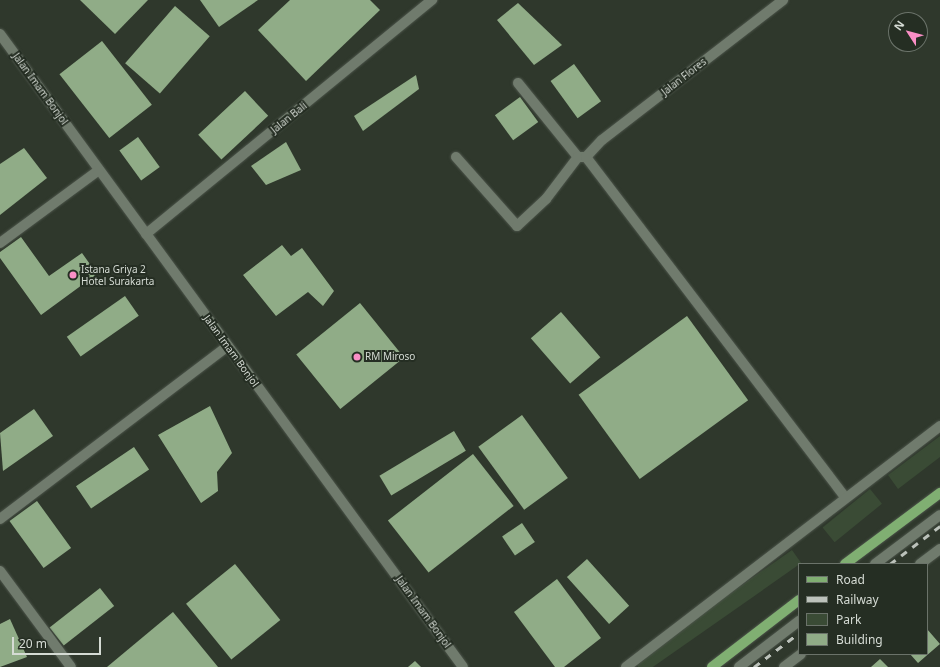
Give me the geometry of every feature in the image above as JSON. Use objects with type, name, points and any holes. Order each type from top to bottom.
[{"type":"main road","points":[[846,563],[940,493]]},
{"type":"main road","points":[[712,667],[798,601]]},
{"type":"street","name":"Jalan Bali","points":[[146,234],[432,0]]},
{"type":"street","name":"Jalan Flores","points":[[456,157],[517,226],[546,199],[582,157],[783,0]]},
{"type":"street","name":"Jalan Imam Bonjol","points":[[0,34],[463,667]]},
{"type":"street","points":[[518,83],[582,157],[845,497]]},
{"type":"street","points":[[0,243],[99,170]]},
{"type":"street","points":[[0,519],[228,346]]},
{"type":"street","points":[[626,667],[845,497],[940,426]]},
{"type":"street","points":[[876,563],[940,515]]},
{"type":"street","points":[[921,563],[940,549]]},
{"type":"street","points":[[0,571],[70,667]]},
{"type":"street","points":[[739,667],[798,622]]},
{"type":"street","points":[[784,667],[800,655]]},
{"type":"green space","points":[[940,436],[940,457],[898,489],[888,475]]},
{"type":"green space","points":[[870,489],[882,504],[835,542],[823,527]]},
{"type":"green space","points":[[792,550],[801,563],[798,563],[798,565],[653,667],[638,667],[634,661]]},
{"type":"building","points":[[80,0],[148,0],[115,34]]},
{"type":"building","points":[[200,0],[258,0],[219,27]]},
{"type":"building","points":[[290,0],[370,0],[380,10],[306,81],[258,30]]},
{"type":"building","points":[[518,3],[562,45],[534,65],[497,20]]},
{"type":"building","points":[[175,6],[210,36],[160,94],[125,63]]},
{"type":"building","points":[[102,41],[152,105],[109,138],[59,74]]},
{"type":"building","points":[[574,64],[601,101],[578,118],[551,81]]},
{"type":"building","points":[[416,75],[419,89],[363,131],[354,116]]},
{"type":"building","points":[[245,91],[268,116],[221,160],[198,135]]},
{"type":"building","points":[[520,97],[538,122],[513,140],[495,115]]},
{"type":"building","points":[[138,137],[160,167],[141,180],[119,151]]},
{"type":"building","points":[[286,142],[301,170],[266,185],[251,166]]},
{"type":"building","points":[[24,148],[47,178],[0,215],[0,164]]},
{"type":"building","name":"Istana Griya 2 Hotel Surakarta","points":[[21,237],[49,276],[82,253],[97,274],[41,315],[0,258],[0,252]]},
{"type":"building","points":[[282,245],[291,256],[302,248],[334,291],[323,306],[308,292],[276,316],[243,275]]},
{"type":"building","points":[[125,296],[139,316],[81,356],[67,337]]},
{"type":"building","points":[[360,303],[404,357],[340,409],[296,355]]},
{"type":"building","points":[[561,312],[600,357],[570,384],[531,338]]},
{"type":"building","points":[[687,316],[748,400],[640,479],[579,395]]},
{"type":"building","points":[[210,406],[232,453],[217,472],[218,491],[201,503],[158,435]]},
{"type":"building","points":[[34,409],[53,436],[3,471],[0,433]]},
{"type":"building","points":[[522,415],[568,478],[524,510],[478,447]]},
{"type":"building","points":[[454,431],[466,451],[391,496],[379,476]]},
{"type":"building","points":[[134,447],[149,469],[91,509],[76,486]]},
{"type":"building","points":[[473,454],[514,506],[429,573],[388,520]]},
{"type":"building","points":[[37,501],[71,548],[44,568],[9,521]]},
{"type":"building","points":[[522,523],[535,542],[515,555],[502,536]]},
{"type":"building","points":[[587,559],[629,606],[609,624],[567,577]]},
{"type":"building","points":[[235,564],[280,620],[231,660],[186,604]]},
{"type":"building","points":[[557,579],[601,638],[564,667],[555,667],[514,612]]},
{"type":"building","points":[[100,588],[114,606],[64,646],[50,627]]},
{"type":"building","points":[[173,612],[218,667],[107,667]]},
{"type":"building","points":[[10,619],[27,657],[0,667],[0,624]]},
{"type":"building","points":[[928,630],[940,644],[928,654]]},
{"type":"building","points":[[911,655],[927,655],[918,663]]},
{"type":"building","points":[[880,659],[888,667],[871,667]]},
{"type":"building","points":[[415,661],[421,667],[408,667]]},
{"type":"railway","points":[[891,563],[940,526]]},
{"type":"railway","points":[[754,667],[798,634]]},
{"type":"place","name":"Istana Griya 2 Hotel Surakarta","points":[[73,275]]},
{"type":"place","name":"RM Miroso","points":[[357,357]]}]
